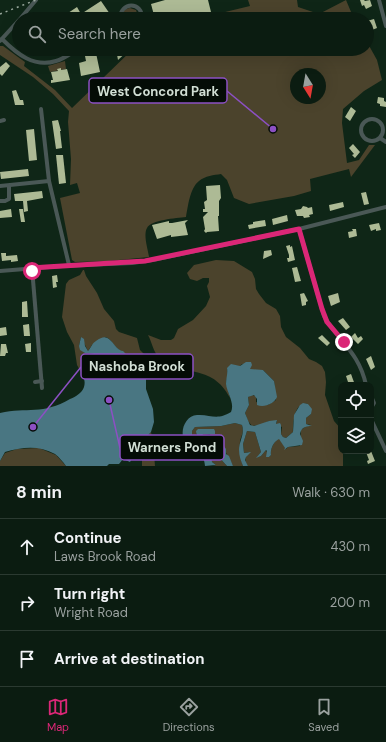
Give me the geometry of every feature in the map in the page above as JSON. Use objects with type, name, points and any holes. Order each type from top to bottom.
[{"type":"street","points":[[26,12],[36,0]]},
{"type":"street","points":[[379,0],[386,26]]},
{"type":"street","points":[[121,12],[126,6],[131,5],[136,6],[141,12]]},
{"type":"street","points":[[12,28],[1,40],[12,48]]},
{"type":"street","points":[[22,56],[40,62],[57,61],[66,56]]},
{"type":"street","points":[[41,109],[49,181],[68,265]]},
{"type":"street","points":[[373,119],[381,123],[384,130],[380,138],[372,142],[365,140],[361,131],[364,123],[373,119]]},
{"type":"street","points":[[380,138],[386,142]]},
{"type":"street","points":[[0,186],[49,181]]},
{"type":"street","points":[[0,201],[9,199],[9,186]]},
{"type":"street","points":[[0,271],[68,265],[145,261],[299,229],[386,207]]},
{"type":"street","points":[[299,229],[324,316],[356,358],[365,382]]},
{"type":"street","points":[[32,268],[42,388]]},
{"type":"street","points":[[34,382],[42,381]]},
{"type":"street","points":[[374,425],[386,450]]},
{"type":"shaded area","points":[[248,0],[297,0],[298,7],[313,12],[225,12],[250,6]]},
{"type":"shaded area","points":[[346,0],[351,12],[323,12]]},
{"type":"shaded area","points":[[130,8],[136,10],[137,12],[124,12],[126,9]]},
{"type":"shaded area","points":[[0,46],[3,46],[12,53],[12,56],[17,56],[25,62],[24,66],[55,90],[72,108],[126,56],[374,56],[374,55],[377,60],[382,80],[364,91],[343,109],[342,123],[347,163],[359,160],[369,145],[375,145],[351,177],[349,169],[310,179],[311,191],[294,196],[249,204],[234,198],[227,180],[221,174],[201,179],[193,188],[186,217],[158,221],[149,225],[147,228],[146,238],[149,257],[109,261],[75,262],[72,260],[60,198],[80,193],[77,183],[70,185],[71,159],[68,122],[69,111],[53,94],[33,77],[0,55]]},
{"type":"shaded area","points":[[65,61],[66,69],[50,72],[48,66]]},
{"type":"shaded area","points":[[216,260],[234,261],[252,272],[255,279],[256,289],[259,294],[266,303],[276,309],[280,316],[281,327],[286,337],[300,348],[309,359],[322,366],[325,372],[325,395],[334,421],[338,426],[338,454],[343,454],[343,466],[248,466],[246,459],[249,452],[244,453],[243,444],[247,431],[255,432],[261,452],[257,457],[261,456],[266,450],[269,457],[271,455],[273,445],[279,438],[286,449],[288,447],[300,446],[301,430],[311,425],[306,424],[306,418],[311,414],[308,404],[303,404],[297,409],[294,418],[293,432],[286,438],[283,437],[281,434],[282,427],[276,424],[277,421],[269,421],[261,425],[252,426],[245,413],[249,405],[248,397],[252,395],[256,396],[256,402],[268,405],[276,400],[274,381],[263,370],[251,370],[242,364],[240,366],[227,368],[228,375],[226,382],[230,398],[223,387],[214,379],[167,363],[155,352],[148,335],[161,340],[171,340],[174,338],[178,329],[193,320],[206,306],[210,297],[207,286],[209,278],[203,278],[197,281],[190,279],[187,273],[194,265]]},
{"type":"shaded area","points":[[83,270],[97,293],[104,309],[114,321],[116,329],[119,332],[137,338],[140,350],[144,354],[146,368],[141,359],[133,355],[128,357],[106,337],[92,345],[88,351],[81,337],[79,346],[85,353],[94,354],[95,361],[83,369],[82,374],[77,365],[74,345],[67,332],[62,317],[66,284],[69,280],[80,275]]},
{"type":"shaded area","points":[[235,423],[242,425],[243,427],[240,441],[240,457],[243,466],[233,466],[222,443],[211,442],[213,444],[212,447],[201,441],[203,434],[210,435],[211,429],[202,429],[196,434],[196,439],[192,435],[192,431],[195,427],[221,426]]},
{"type":"shaded area","points":[[151,432],[155,466],[142,466],[142,451],[137,451],[141,443]]},
{"type":"shaded area","points":[[39,448],[56,455],[66,466],[0,466],[0,461],[5,453],[17,449]]},
{"type":"shaded area","points":[[211,454],[218,456],[227,466],[213,466],[216,465],[212,462]]},
{"type":"water","points":[[81,337],[84,339],[85,346],[88,351],[95,342],[105,337],[128,356],[133,355],[141,359],[146,368],[146,389],[153,409],[154,422],[151,432],[141,443],[130,462],[123,459],[119,464],[109,464],[107,466],[66,466],[55,454],[37,448],[18,449],[5,452],[0,461],[0,413],[51,407],[74,397],[83,389],[85,383],[82,372],[95,361],[94,354],[85,353],[80,350],[79,346]]},
{"type":"water","points":[[246,362],[251,362],[252,365],[250,369],[263,370],[274,381],[277,397],[266,406],[260,406],[257,405],[257,399],[254,395],[248,397],[249,405],[245,413],[250,425],[254,426],[277,420],[276,424],[280,423],[281,425],[281,434],[286,438],[293,432],[294,415],[303,403],[308,404],[312,409],[311,414],[306,418],[306,424],[312,426],[305,427],[301,430],[300,434],[303,441],[302,445],[288,447],[284,450],[285,448],[279,439],[273,446],[269,457],[266,457],[266,450],[261,456],[256,458],[261,452],[255,432],[247,431],[243,444],[244,453],[251,452],[245,460],[248,466],[243,466],[239,454],[243,431],[242,425],[235,423],[221,426],[195,427],[192,431],[192,435],[196,439],[196,431],[198,429],[214,429],[215,434],[203,434],[201,441],[212,447],[213,444],[211,442],[213,440],[222,443],[233,466],[227,466],[218,456],[211,454],[212,462],[216,465],[205,466],[203,456],[194,445],[183,436],[184,426],[190,417],[193,416],[202,415],[217,417],[231,412],[232,405],[226,384],[227,368],[231,364],[240,366]]},
{"type":"building","points":[[165,0],[208,0],[211,12],[153,12],[151,4]]},
{"type":"building","points":[[360,0],[370,0],[372,6],[366,9],[364,5],[362,6]]},
{"type":"building","points":[[101,1],[109,12],[84,12]]},
{"type":"building","points":[[77,7],[80,12],[70,12]]},
{"type":"building","points":[[374,19],[377,28],[374,29]]},
{"type":"building","points":[[85,56],[97,56],[100,72],[81,76],[79,63],[86,61]]},
{"type":"building","points":[[117,56],[122,56],[118,60]]},
{"type":"building","points":[[6,62],[10,66],[2,76],[0,74],[0,67]]},
{"type":"building","points":[[61,68],[61,70],[67,69],[70,80],[51,83],[51,80],[53,80],[51,72],[58,71],[57,69]]},
{"type":"building","points":[[16,90],[20,100],[23,100],[24,105],[15,105],[12,91]]},
{"type":"building","points":[[378,97],[384,98],[386,107],[380,106],[380,104],[377,103]]},
{"type":"building","points":[[351,107],[356,111],[350,121],[345,117]]},
{"type":"building","points":[[58,120],[61,131],[62,148],[56,149],[52,121]]},
{"type":"building","points":[[34,129],[37,160],[29,161],[26,130]]},
{"type":"building","points":[[353,144],[360,152],[355,158],[352,155],[354,154],[349,148]]},
{"type":"building","points":[[56,155],[63,155],[66,183],[59,184]]},
{"type":"building","points":[[28,169],[29,176],[1,179],[0,172]]},
{"type":"building","points":[[220,185],[221,198],[219,201],[218,216],[219,231],[206,233],[204,231],[203,217],[208,212],[203,212],[203,209],[205,209],[204,202],[207,200],[206,186]]},
{"type":"building","points":[[42,191],[43,198],[27,201],[28,211],[24,212],[23,201],[15,201],[14,194]]},
{"type":"building","points":[[366,192],[369,204],[364,205],[361,193]]},
{"type":"building","points":[[343,202],[344,207],[330,211],[329,205]]},
{"type":"building","points":[[303,206],[308,208],[312,207],[313,214],[309,215],[310,217],[304,218],[303,216],[297,216],[295,210],[301,209]]},
{"type":"building","points":[[11,209],[12,217],[0,218],[0,211]]},
{"type":"building","points":[[19,209],[23,209],[25,222],[21,222]]},
{"type":"building","points":[[287,215],[288,221],[273,225],[272,219]]},
{"type":"building","points":[[188,220],[185,223],[188,235],[171,237],[171,235],[157,239],[152,225],[169,221],[169,223],[172,223]]},
{"type":"building","points":[[265,220],[266,226],[249,229],[248,225],[253,224],[253,222]]},
{"type":"building","points":[[379,223],[381,230],[376,231],[376,229],[371,231],[369,225]]},
{"type":"building","points":[[352,229],[356,229],[357,236],[349,238],[348,232],[353,231]]},
{"type":"building","points":[[290,245],[290,247],[292,246],[295,260],[288,262],[287,258],[289,258],[289,255],[286,246]]},
{"type":"building","points":[[271,250],[272,255],[263,259],[264,251]]},
{"type":"building","points":[[1,253],[6,253],[6,256],[17,255],[18,261],[2,261]]},
{"type":"building","points":[[297,267],[301,281],[295,282],[292,268]]},
{"type":"building","points":[[57,275],[57,287],[53,288],[52,276]]},
{"type":"building","points":[[304,293],[308,301],[306,302],[306,305],[302,306],[300,294]]},
{"type":"building","points":[[338,293],[340,302],[331,306],[328,296]]},
{"type":"building","points":[[27,301],[28,317],[22,317],[22,302]]},
{"type":"building","points":[[343,318],[350,327],[346,330],[338,321]]},
{"type":"building","points":[[29,324],[30,336],[24,336],[23,325]]},
{"type":"building","points":[[6,327],[7,335],[0,336],[0,328]]},
{"type":"building","points":[[355,333],[358,338],[361,336],[363,339],[358,344],[351,337]]},
{"type":"building","points":[[322,335],[330,343],[327,346],[318,338]]},
{"type":"building","points":[[31,343],[31,352],[26,352],[25,344]]},
{"type":"building","points":[[1,344],[6,344],[8,353],[6,353],[5,356],[0,356]]},
{"type":"building","points":[[371,356],[375,367],[371,370],[366,359]]},
{"type":"building","points":[[351,374],[354,382],[348,382],[346,376]]},
{"type":"building","points":[[367,454],[372,454],[375,461],[368,464],[367,461],[369,460]]},
{"type":"railway","points":[[0,14],[36,0]]},
{"type":"place","name":"West Concord Park","points":[[273,129]]},
{"type":"place","name":"Warners Pond","points":[[109,400]]},
{"type":"place","name":"Nashoba Brook","points":[[33,427]]},
{"type":"route","points":[[32,271],[32,268],[132,263],[161,259],[299,229],[324,316],[327,322],[344,342]]}]
